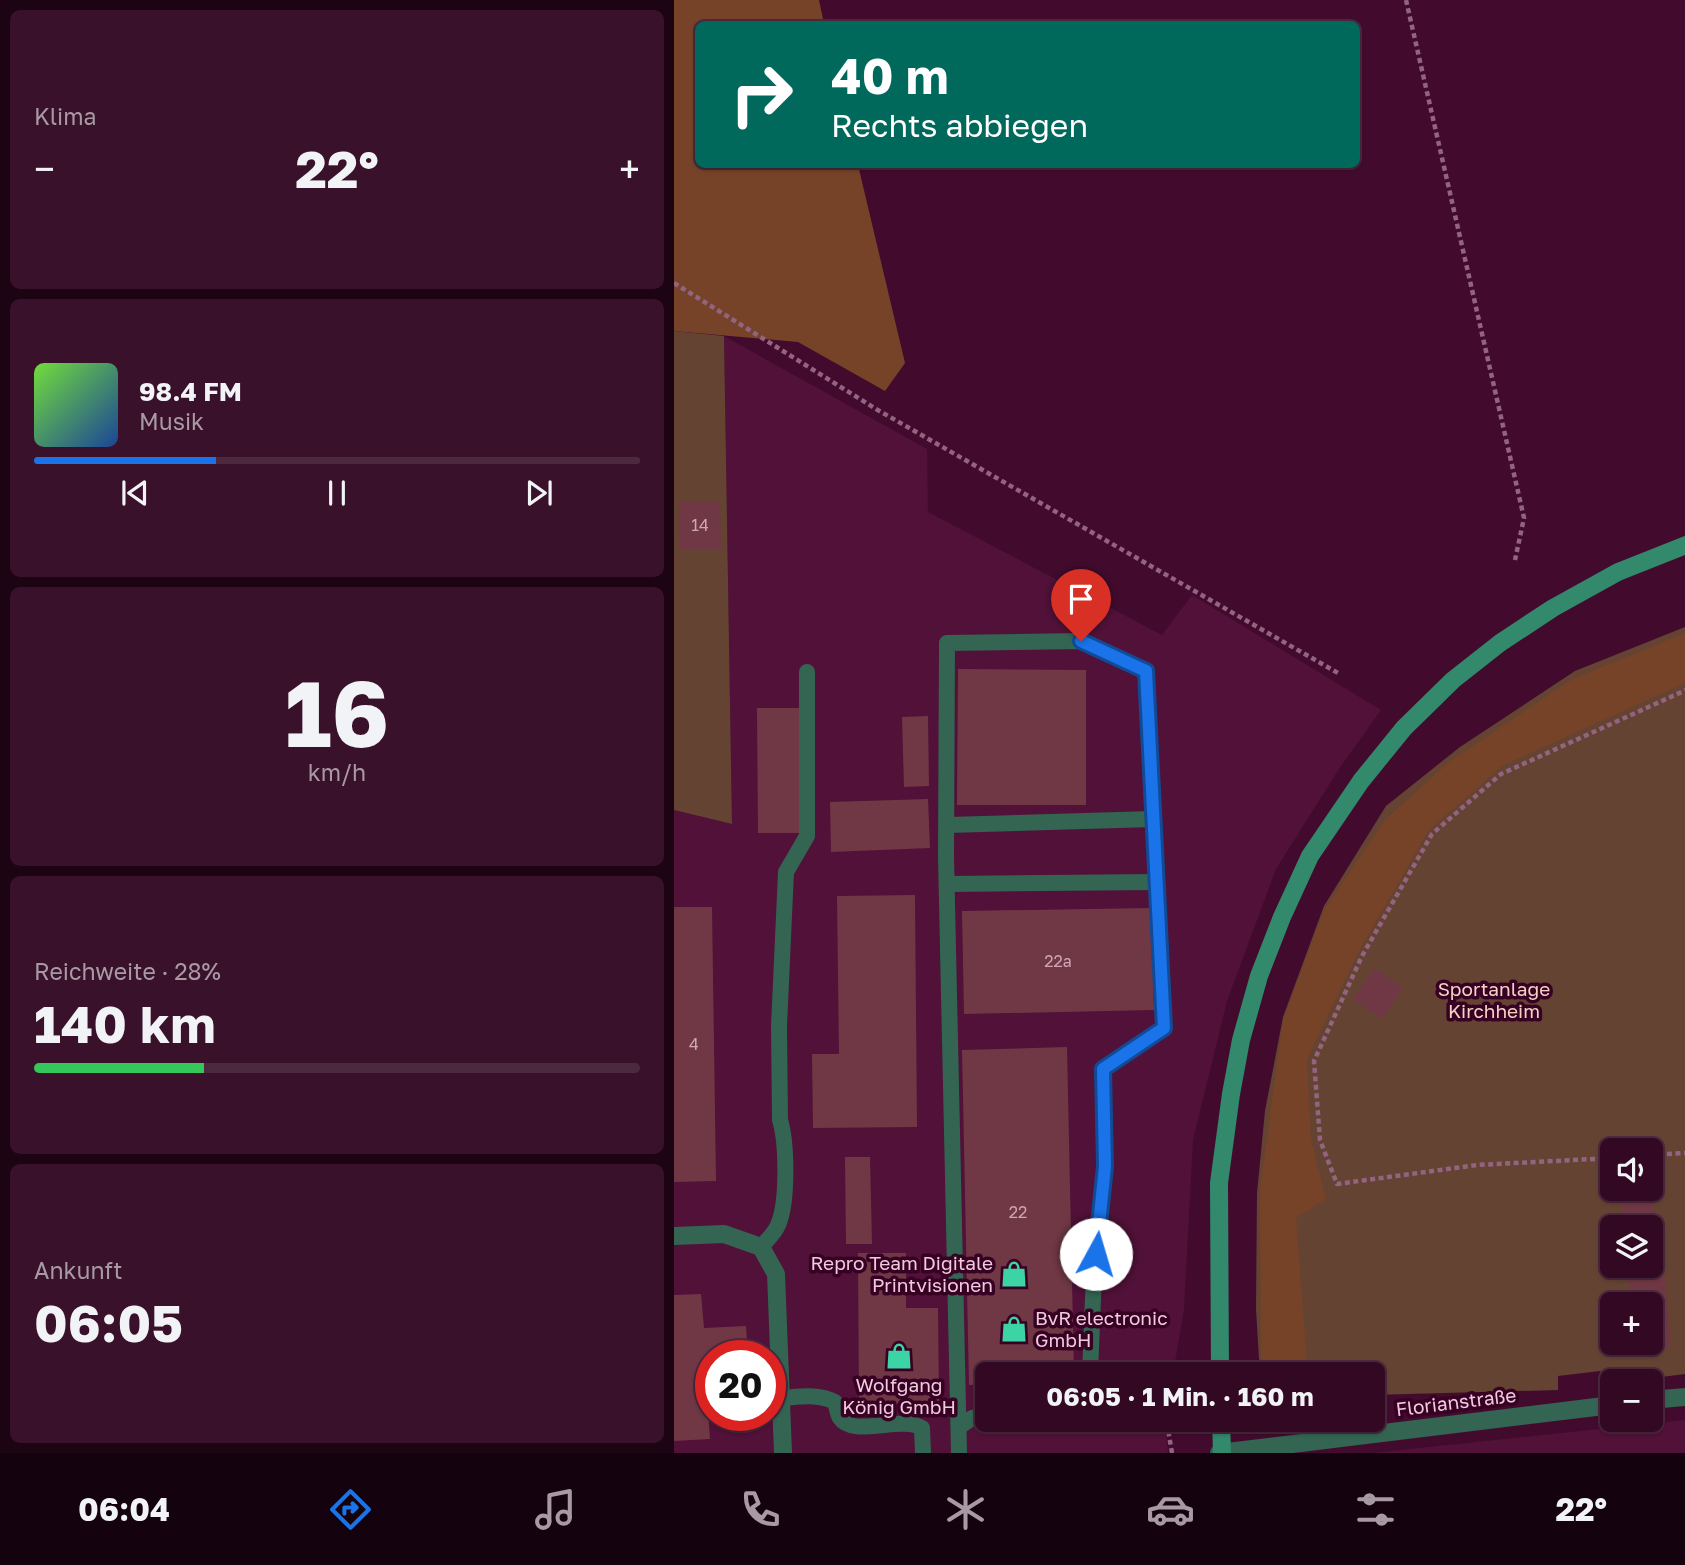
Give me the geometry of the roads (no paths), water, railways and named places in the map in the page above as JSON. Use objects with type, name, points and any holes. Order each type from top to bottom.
[{"type":"main road","points":[[1220,1362],[1219,1183],[1240,1040],[1259,976],[1310,856],[1361,781],[1404,728],[1453,680],[1500,643],[1553,608],[1618,572],[1685,545]]},
{"type":"main road","points":[[1221,1432],[1221,1453]]},
{"type":"street","points":[[674,1236],[724,1234],[762,1247],[776,1274],[779,1340]]},
{"type":"street","points":[[1663,1399],[1685,1396]]},
{"type":"street","name":"Florianstraße","points":[[1221,1453],[1600,1406]]},
{"type":"street","points":[[782,1431],[782,1453]]},
{"type":"lane","points":[[959,1453],[946,825],[947,643],[1081,641],[1146,671],[1164,1028],[1103,1069],[1105,1166],[1094,1273],[1090,1362]]},
{"type":"lane","points":[[762,1247],[777,1228],[784,1207],[784,1134],[780,1120],[781,988],[786,872],[807,836],[807,672]]},
{"type":"lane","points":[[946,825],[1153,819]]},
{"type":"lane","points":[[947,884],[1156,882]]},
{"type":"lane","points":[[786,1398],[818,1396],[829,1399],[835,1402],[838,1416],[844,1423],[854,1426],[905,1423],[918,1425],[921,1428],[923,1453]]},
{"type":"lane","points":[[959,1427],[975,1418]]},
{"type":"place","name":"Repro Team Digitale Printvisionen","points":[[1014,1274]]},
{"type":"place","name":"BvR electronic GmbH","points":[[1014,1329]]},
{"type":"place","name":"Wolfgang König GmbH","points":[[899,1356]]},
{"type":"park label","name":"Sportanlage Kirchheim","points":[[1494,1000]]}]
